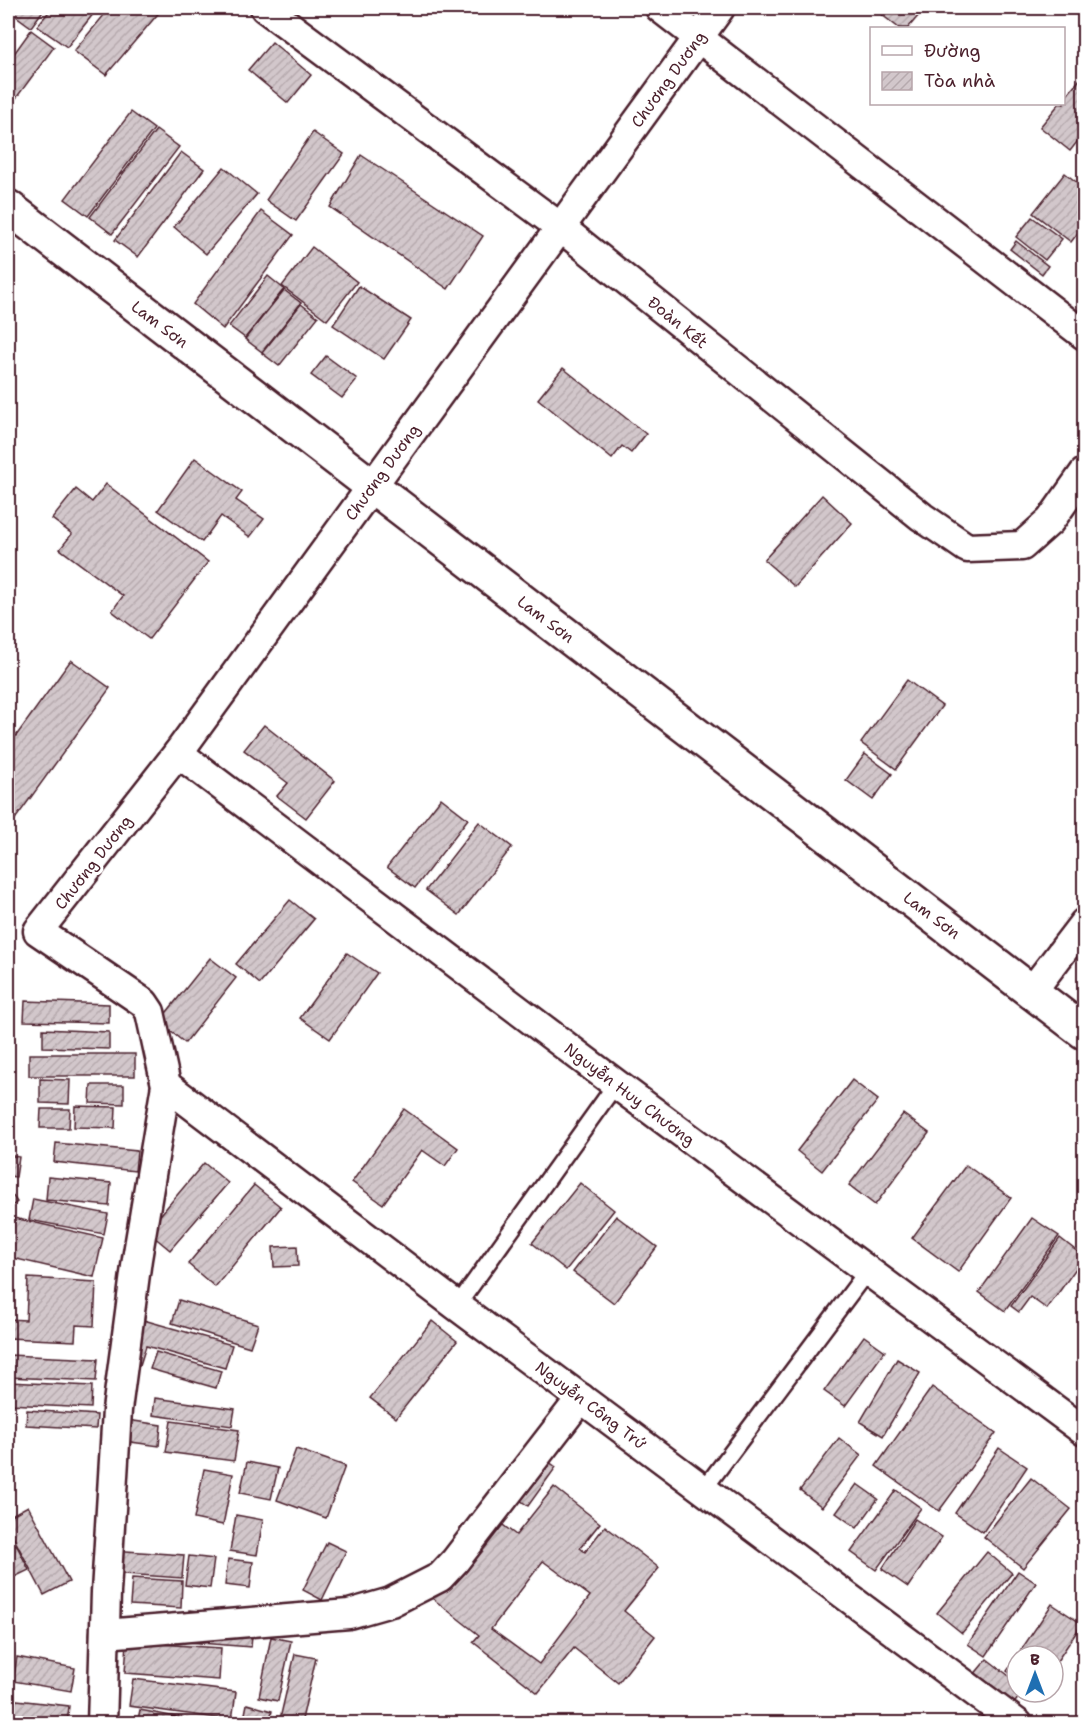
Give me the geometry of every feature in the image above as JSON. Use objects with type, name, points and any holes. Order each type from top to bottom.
[{"type":"street","name":"Đoàn Kết","points":[[265,8],[560,227],[921,517],[967,548],[1022,546],[1050,521],[1084,473]]},
{"type":"street","points":[[660,8],[1084,335]]},
{"type":"street","name":"Chương Dương","points":[[166,1085],[150,1012],[144,1003],[38,931],[178,753],[720,8]]},
{"type":"street","name":"Lam Sơn","points":[[8,207],[1084,1032]]},
{"type":"street","name":"Nguyễn Huy Chương","points":[[178,753],[616,1084],[1084,1431]]},
{"type":"street","points":[[1032,991],[1084,923]]},
{"type":"street","points":[[102,1724],[117,1410],[137,1258],[166,1085]]},
{"type":"street","name":"Nguyễn Công Trứ","points":[[166,1085],[457,1306],[1018,1724]]},
{"type":"street","points":[[105,1634],[349,1614],[391,1602],[440,1577],[455,1562],[581,1398]]},
{"type":"lane","points":[[457,1306],[616,1084]]},
{"type":"lane","points":[[704,1489],[868,1270]]},
{"type":"building","points":[[8,8],[45,8],[31,27]]},
{"type":"building","points":[[52,8],[98,8],[67,47],[37,26]]},
{"type":"building","points":[[110,8],[163,8],[106,75],[74,51]]},
{"type":"building","points":[[873,8],[925,8],[909,27],[898,27]]},
{"type":"building","points":[[982,8],[995,8],[991,14]]},
{"type":"building","points":[[31,30],[54,47],[8,109],[8,62]]},
{"type":"building","points":[[272,42],[311,75],[288,103],[248,70]]},
{"type":"building","points":[[1084,74],[1084,133],[1070,151],[1040,127],[1058,105],[1065,105],[1065,98]]},
{"type":"building","points":[[131,112],[154,129],[88,216],[65,199]]},
{"type":"building","points":[[156,130],[179,147],[112,234],[90,217]]},
{"type":"building","points":[[313,132],[344,154],[296,221],[266,200]]},
{"type":"building","points":[[181,152],[204,169],[138,257],[115,240]]},
{"type":"building","points":[[361,155],[483,236],[448,289],[330,207]]},
{"type":"building","points":[[224,167],[257,194],[206,254],[174,227]]},
{"type":"building","points":[[1065,173],[1084,188],[1084,225],[1071,242],[1033,213]]},
{"type":"building","points":[[261,211],[293,235],[223,329],[193,304]]},
{"type":"building","points":[[1032,217],[1062,239],[1045,260],[1016,237]]},
{"type":"building","points":[[1016,241],[1048,266],[1042,274],[1010,249]]},
{"type":"building","points":[[312,247],[357,282],[327,320],[282,286]]},
{"type":"building","points":[[268,276],[284,289],[245,338],[229,326]]},
{"type":"building","points":[[359,286],[411,320],[384,359],[333,325]]},
{"type":"building","points":[[284,290],[301,303],[262,352],[245,339]]},
{"type":"building","points":[[301,304],[318,317],[279,366],[262,353]]},
{"type":"building","points":[[326,356],[357,379],[342,398],[311,375]]},
{"type":"building","points":[[563,368],[646,434],[631,453],[622,446],[612,459],[538,399]]},
{"type":"building","points":[[195,458],[242,492],[236,500],[264,519],[250,537],[221,516],[202,542],[158,510]]},
{"type":"building","points":[[106,484],[208,562],[149,639],[112,611],[123,596],[60,549],[72,534],[52,519],[76,489],[92,502]]},
{"type":"building","points":[[822,495],[852,523],[795,587],[764,560]]},
{"type":"building","points":[[71,660],[110,688],[8,829],[8,747]]},
{"type":"building","points":[[907,680],[942,706],[896,769],[861,743]]},
{"type":"building","points":[[264,725],[335,781],[306,818],[277,796],[288,783],[244,750]]},
{"type":"building","points":[[865,754],[892,774],[873,800],[846,780]]},
{"type":"building","points":[[441,798],[468,819],[415,888],[387,867]]},
{"type":"building","points":[[479,822],[512,847],[459,915],[426,890]]},
{"type":"building","points":[[290,900],[314,919],[260,984],[236,964]]},
{"type":"building","points":[[347,953],[377,973],[330,1039],[300,1018]]},
{"type":"building","points":[[210,958],[236,978],[185,1043],[159,1022]]},
{"type":"building","points":[[25,1001],[109,1004],[109,1023],[24,1021]]},
{"type":"building","points":[[43,1029],[109,1032],[109,1049],[43,1047]]},
{"type":"building","points":[[29,1054],[135,1054],[135,1076],[29,1076]]},
{"type":"building","points":[[40,1079],[70,1080],[69,1104],[40,1103]]},
{"type":"building","points":[[852,1080],[878,1100],[822,1171],[797,1151]]},
{"type":"building","points":[[91,1085],[124,1085],[124,1104],[90,1103]]},
{"type":"building","points":[[75,1106],[116,1107],[115,1128],[74,1127]]},
{"type":"building","points":[[41,1109],[70,1109],[69,1128],[40,1128]]},
{"type":"building","points":[[404,1109],[458,1148],[445,1166],[422,1150],[383,1204],[352,1182]]},
{"type":"building","points":[[903,1114],[929,1133],[875,1205],[849,1185]]},
{"type":"building","points":[[56,1143],[137,1151],[135,1171],[54,1162]]},
{"type":"building","points":[[8,1155],[19,1157],[16,1177],[8,1176]]},
{"type":"building","points":[[204,1163],[228,1183],[170,1250],[147,1231]]},
{"type":"building","points":[[966,1165],[1011,1198],[958,1272],[912,1238]]},
{"type":"building","points":[[48,1177],[111,1183],[109,1206],[46,1200]]},
{"type":"building","points":[[580,1183],[614,1210],[566,1270],[532,1243]]},
{"type":"building","points":[[254,1185],[281,1207],[215,1287],[188,1264]]},
{"type":"building","points":[[8,1189],[17,1202],[8,1209]]},
{"type":"building","points":[[33,1199],[108,1214],[104,1234],[29,1220]]},
{"type":"building","points":[[616,1216],[657,1247],[614,1303],[573,1272]]},
{"type":"building","points":[[14,1218],[103,1238],[94,1277],[8,1257]]},
{"type":"building","points":[[1032,1218],[1059,1236],[1005,1311],[979,1292]]},
{"type":"building","points":[[1060,1238],[1084,1257],[1047,1309],[1030,1297],[1019,1312],[1011,1306]]},
{"type":"building","points":[[297,1246],[298,1266],[274,1267],[273,1247]]},
{"type":"building","points":[[28,1278],[96,1282],[94,1326],[76,1325],[75,1341],[8,1338],[8,1319],[26,1320]]},
{"type":"building","points":[[179,1300],[258,1324],[250,1347],[172,1323]]},
{"type":"building","points":[[133,1317],[232,1345],[225,1368],[146,1346],[140,1365],[120,1360]]},
{"type":"building","points":[[432,1321],[457,1341],[396,1418],[370,1398]]},
{"type":"building","points":[[864,1336],[885,1351],[845,1406],[824,1391]]},
{"type":"building","points":[[156,1352],[221,1371],[216,1388],[150,1369]]},
{"type":"building","points":[[8,1355],[98,1359],[96,1381],[8,1377]]},
{"type":"building","points":[[897,1359],[920,1373],[883,1436],[860,1422]]},
{"type":"building","points":[[8,1382],[92,1386],[91,1408],[8,1404]]},
{"type":"building","points":[[932,1387],[996,1433],[939,1511],[876,1466]]},
{"type":"building","points":[[155,1398],[235,1409],[232,1426],[153,1415]]},
{"type":"building","points":[[27,1410],[97,1415],[96,1429],[26,1425]]},
{"type":"building","points":[[127,1420],[161,1425],[159,1446],[124,1441]]},
{"type":"building","points":[[171,1421],[239,1430],[234,1461],[166,1452]]},
{"type":"building","points":[[839,1438],[861,1455],[822,1507],[800,1490]]},
{"type":"building","points":[[999,1448],[1027,1467],[983,1532],[955,1513]]},
{"type":"building","points":[[296,1449],[345,1466],[326,1518],[277,1500]]},
{"type":"building","points":[[532,1450],[556,1467],[528,1506],[504,1488]]},
{"type":"building","points":[[247,1462],[278,1468],[271,1499],[240,1493]]},
{"type":"building","points":[[204,1469],[233,1474],[223,1525],[194,1519]]},
{"type":"building","points":[[1031,1478],[1071,1509],[1023,1568],[984,1537]]},
{"type":"building","points":[[857,1484],[878,1499],[857,1528],[836,1513]]},
{"type":"building","points":[[554,1487],[600,1523],[580,1548],[585,1552],[605,1526],[659,1568],[624,1611],[655,1636],[618,1683],[574,1648],[538,1693],[473,1642],[479,1635],[428,1595],[491,1516],[516,1535]],"holes":[[[543,1561],[590,1596],[539,1664],[491,1629]]]},
{"type":"building","points":[[896,1490],[921,1508],[876,1570],[851,1552]]},
{"type":"building","points":[[28,1506],[69,1582],[44,1595],[8,1527],[8,1517]]},
{"type":"building","points":[[236,1515],[263,1520],[257,1555],[230,1551]]},
{"type":"building","points":[[915,1519],[942,1537],[908,1587],[882,1569]]},
{"type":"building","points":[[327,1542],[346,1551],[322,1600],[303,1590]]},
{"type":"building","points":[[16,1544],[29,1570],[8,1580],[8,1548]]},
{"type":"building","points":[[111,1550],[184,1555],[182,1578],[110,1573]]},
{"type":"building","points":[[987,1552],[1012,1573],[962,1633],[937,1613]]},
{"type":"building","points":[[189,1556],[214,1559],[210,1588],[185,1585]]},
{"type":"building","points":[[228,1559],[253,1562],[250,1588],[225,1585]]},
{"type":"building","points":[[1018,1571],[1036,1583],[986,1656],[968,1644]]},
{"type":"building","points":[[132,1578],[182,1581],[181,1608],[130,1605]]},
{"type":"building","points":[[1052,1604],[1082,1624],[1065,1649],[1065,1644],[1025,1644]]},
{"type":"building","points":[[189,1610],[254,1615],[251,1647],[187,1642]]},
{"type":"building","points":[[271,1637],[291,1641],[278,1701],[259,1697]]},
{"type":"building","points":[[127,1642],[221,1648],[219,1680],[125,1673]]},
{"type":"building","points":[[295,1654],[316,1658],[301,1724],[280,1719]]},
{"type":"building","points":[[17,1657],[75,1668],[71,1691],[13,1681]]},
{"type":"building","points":[[987,1659],[1005,1673],[1005,1701],[973,1676]]},
{"type":"building","points":[[133,1679],[236,1692],[232,1720],[129,1706]]},
{"type":"building","points":[[8,1699],[69,1706],[67,1724],[8,1722]]},
{"type":"building","points":[[247,1704],[272,1711],[269,1724],[243,1724]]},
{"type":"building","points":[[140,1710],[211,1724],[137,1724]]}]
